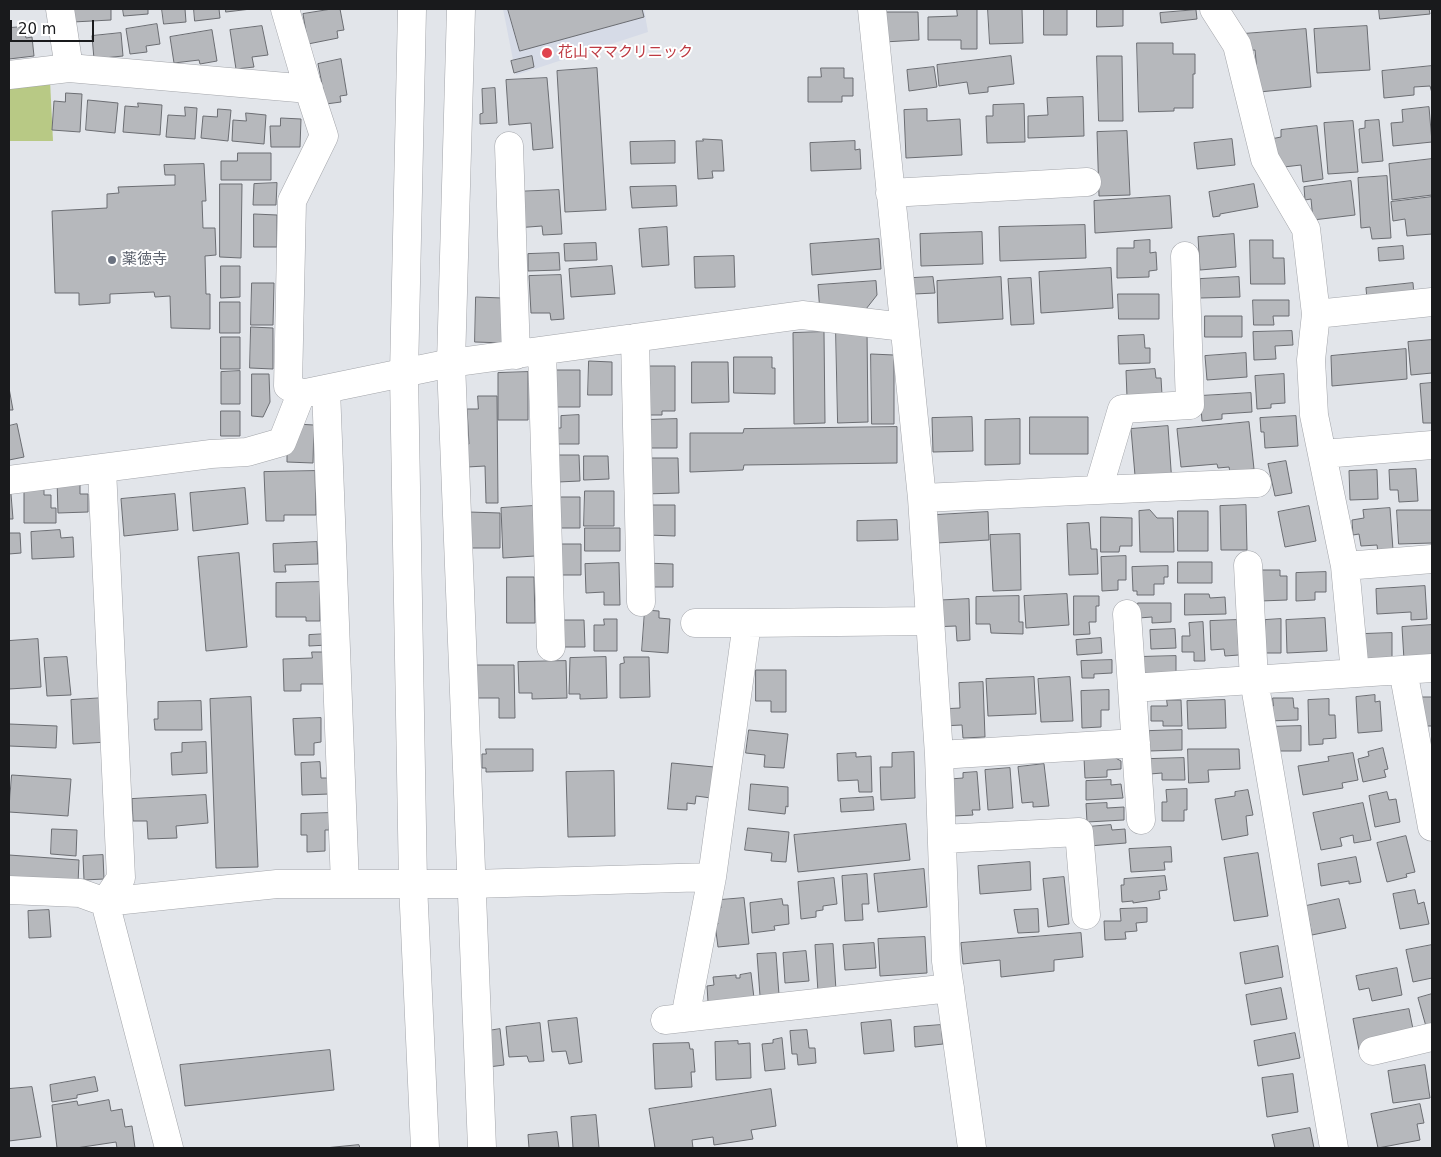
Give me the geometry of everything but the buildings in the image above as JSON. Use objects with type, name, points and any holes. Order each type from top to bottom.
[{"type":"street","points":[[60,9],[69,68]]},
{"type":"street","points":[[285,9],[324,136],[292,201],[288,386],[313,391],[451,363],[802,315],[904,327]]},
{"type":"street","points":[[412,9],[404,374],[414,884],[425,1148]]},
{"type":"street","points":[[461,9],[451,363],[482,1148]]},
{"type":"street","points":[[872,9],[922,498],[939,754],[946,961],[972,1148]]},
{"type":"street","points":[[1214,9],[1237,45],[1265,159],[1306,229],[1316,314],[1311,360],[1314,415],[1345,566],[1355,673]]},
{"type":"street","points":[[9,75],[69,68],[309,89]]},
{"type":"street","points":[[510,146],[516,355]]},
{"type":"street","points":[[890,193],[1087,182]]},
{"type":"street","points":[[1098,490],[1122,409],[1190,405],[1185,256]]},
{"type":"street","points":[[1316,314],[1432,302]]},
{"type":"street","points":[[636,338],[641,602]]},
{"type":"street","points":[[542,351],[551,647]]},
{"type":"street","points":[[9,480],[212,454],[247,452],[282,442],[313,391]]},
{"type":"street","points":[[313,391],[345,884]]},
{"type":"street","points":[[1323,454],[1432,445]]},
{"type":"street","points":[[102,469],[121,878],[105,902],[170,1148]]},
{"type":"street","points":[[922,498],[1257,483]]},
{"type":"street","points":[[1345,566],[1432,559]]},
{"type":"street","points":[[1248,565],[1254,680],[1334,1148]]},
{"type":"street","points":[[1127,614],[1141,820]]},
{"type":"street","points":[[695,623],[930,621]]},
{"type":"street","points":[[747,623],[712,877],[675,1019],[950,988]]},
{"type":"street","points":[[1132,688],[1432,668]]},
{"type":"street","points":[[1403,670],[1432,827]]},
{"type":"street","points":[[939,754],[1136,743]]},
{"type":"street","points":[[942,839],[1079,832],[1086,915]]},
{"type":"street","points":[[9,890],[80,893],[105,902],[277,884],[472,884],[712,877]]},
{"type":"street","points":[[1373,1051],[1432,1037]]},
{"type":"shaded area","name":"花山ママクリニック","points":[[503,9],[644,9],[648,32],[516,75]]},
{"type":"green space","points":[[50,80],[53,141],[9,141],[9,84]]},
{"type":"place","name":"花山ママクリニック","points":[[547,53]]},
{"type":"place","name":"薬徳寺","points":[[112,260]]}]
